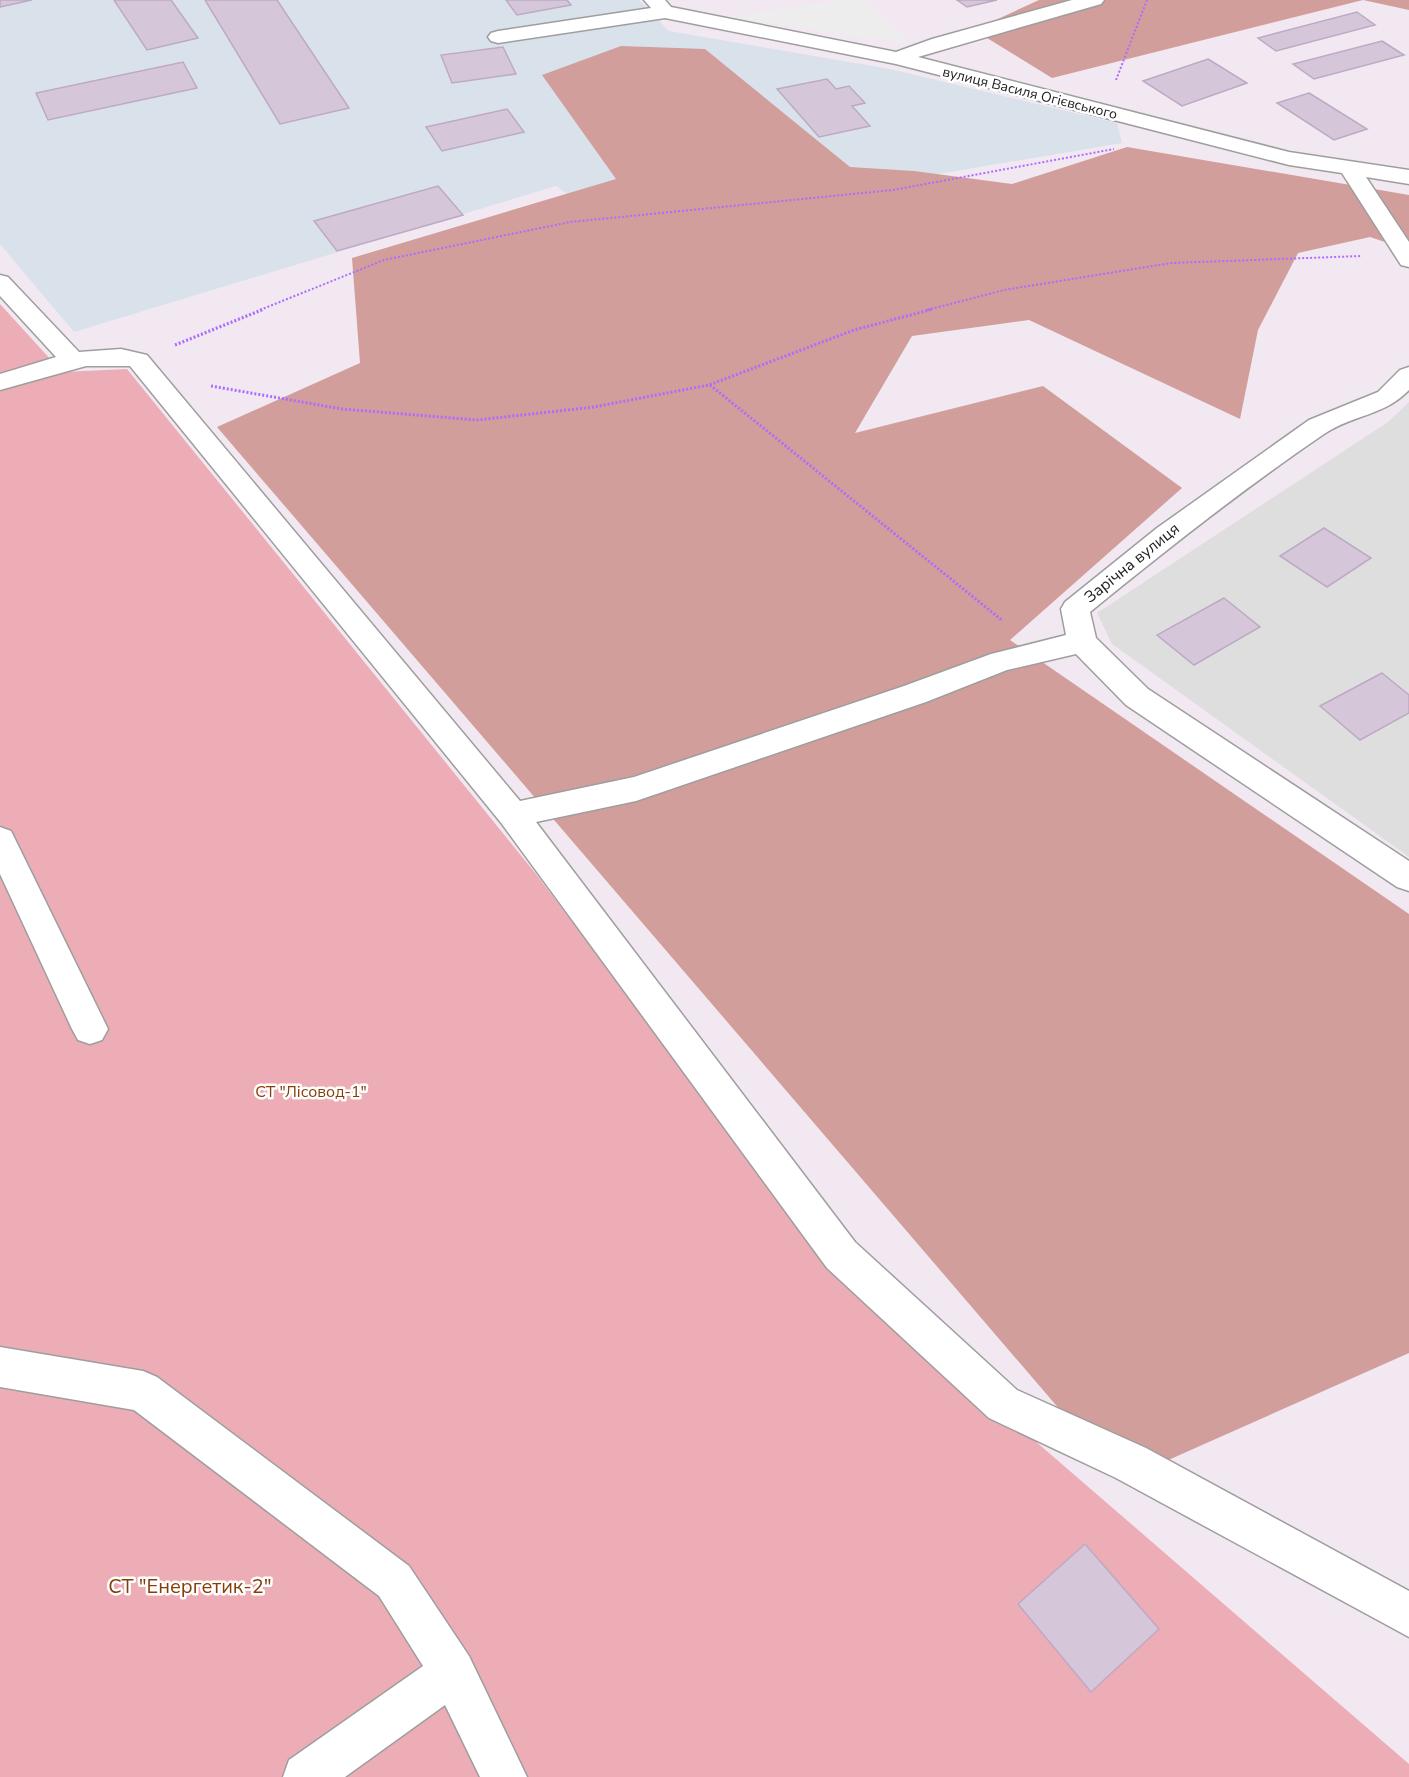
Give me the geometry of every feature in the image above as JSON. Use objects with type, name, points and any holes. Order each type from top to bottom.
[{"type":"street","points":[[897,58],[939,43],[1094,0]]},
{"type":"street","name":"вулиця Василя Огієвського","points":[[498,37],[660,6],[897,58],[1289,158],[1409,177]]},
{"type":"street","points":[[1350,169],[1407,258]]},
{"type":"street","points":[[0,282],[73,361]]},
{"type":"street","points":[[0,382],[73,361],[119,354],[145,368],[513,815],[841,1256],[1003,1404],[1131,1463],[1409,1615]]},
{"type":"street","points":[[1398,406],[1409,375]]},
{"type":"street","name":"Зарічна вулиця","points":[[1082,642],[1075,609],[1167,534],[1318,426],[1398,406]]},
{"type":"street","points":[[513,815],[636,789],[915,694],[1002,661],[1082,642],[1137,698],[1409,878]]},
{"type":"street","points":[[0,840],[90,1029]]},
{"type":"street","points":[[0,1366],[143,1390],[394,1581],[453,1672],[504,1777]]},
{"type":"street","points":[[306,1777],[453,1672]]},
{"type":"path","points":[[145,368],[384,260],[570,222],[893,190],[1147,143],[1172,129],[1115,79],[1147,0]]},
{"type":"path","points":[[145,368],[342,410],[477,420],[594,407],[709,385],[854,330],[1004,290],[1171,263],[1407,258]]},
{"type":"path","points":[[709,385],[1009,626]]},
{"type":"shaded area","points":[[0,0],[639,0],[669,31],[890,69],[1117,123],[1122,143],[885,183],[598,215],[556,186],[74,332],[0,244]]},
{"type":"shaded area","points":[[844,0],[865,0],[909,44],[728,17]]},
{"type":"shaded area","points":[[1039,0],[1363,0],[1052,78],[974,30]]},
{"type":"shaded area","points":[[1363,0],[1409,0],[1409,10]]},
{"type":"shaded area","points":[[621,46],[705,49],[850,167],[914,171],[1012,184],[1127,147],[1409,195],[1409,250],[1370,237],[1298,253],[1258,330],[1240,419],[1029,320],[912,336],[855,433],[1043,386],[1182,488],[1010,640],[1409,914],[1409,1353],[1121,1481],[217,427],[360,363],[352,258],[616,179],[542,75]]},
{"type":"shaded area","points":[[1409,402],[1409,857],[1112,644],[1097,613],[1388,422]]},
{"type":"green space","name":"СТ \"Лісовод-1\"","points":[[0,304],[62,372],[127,369],[536,874],[828,1262],[1409,1764],[1409,1777],[0,1777]]},
{"type":"building","points":[[0,0],[32,0],[0,7]]},
{"type":"building","points":[[114,0],[171,0],[198,38],[147,50]]},
{"type":"building","points":[[205,0],[277,0],[349,108],[280,124]]},
{"type":"building","points":[[506,0],[567,0],[571,5],[517,15]]},
{"type":"building","points":[[957,0],[997,0],[967,7]]},
{"type":"building","points":[[1357,12],[1375,25],[1276,51],[1258,38]]},
{"type":"building","points":[[1382,41],[1404,55],[1314,79],[1293,64]]},
{"type":"building","points":[[503,47],[516,74],[452,83],[441,55]]},
{"type":"building","points":[[1208,59],[1247,83],[1182,106],[1143,81]]},
{"type":"building","points":[[183,62],[197,88],[48,120],[36,93]]},
{"type":"building","points":[[827,79],[836,89],[849,86],[865,103],[852,106],[870,126],[819,137],[777,89]]},
{"type":"building","points":[[1309,93],[1367,129],[1334,140],[1277,103]]},
{"type":"building","points":[[507,109],[524,132],[442,151],[426,127]]},
{"type":"building","points":[[438,186],[463,215],[337,251],[314,221]]},
{"type":"building","points":[[1324,528],[1371,558],[1327,587],[1280,556]]},
{"type":"building","points":[[1224,598],[1260,627],[1194,665],[1157,635]]},
{"type":"building","points":[[1382,673],[1409,695],[1409,713],[1360,740],[1320,706]]},
{"type":"building","points":[[1085,1544],[1159,1629],[1091,1692],[1018,1604]]},
{"type":"park label","name":"СТ \"Енергетик-2\"","points":[[190,1586]]}]
